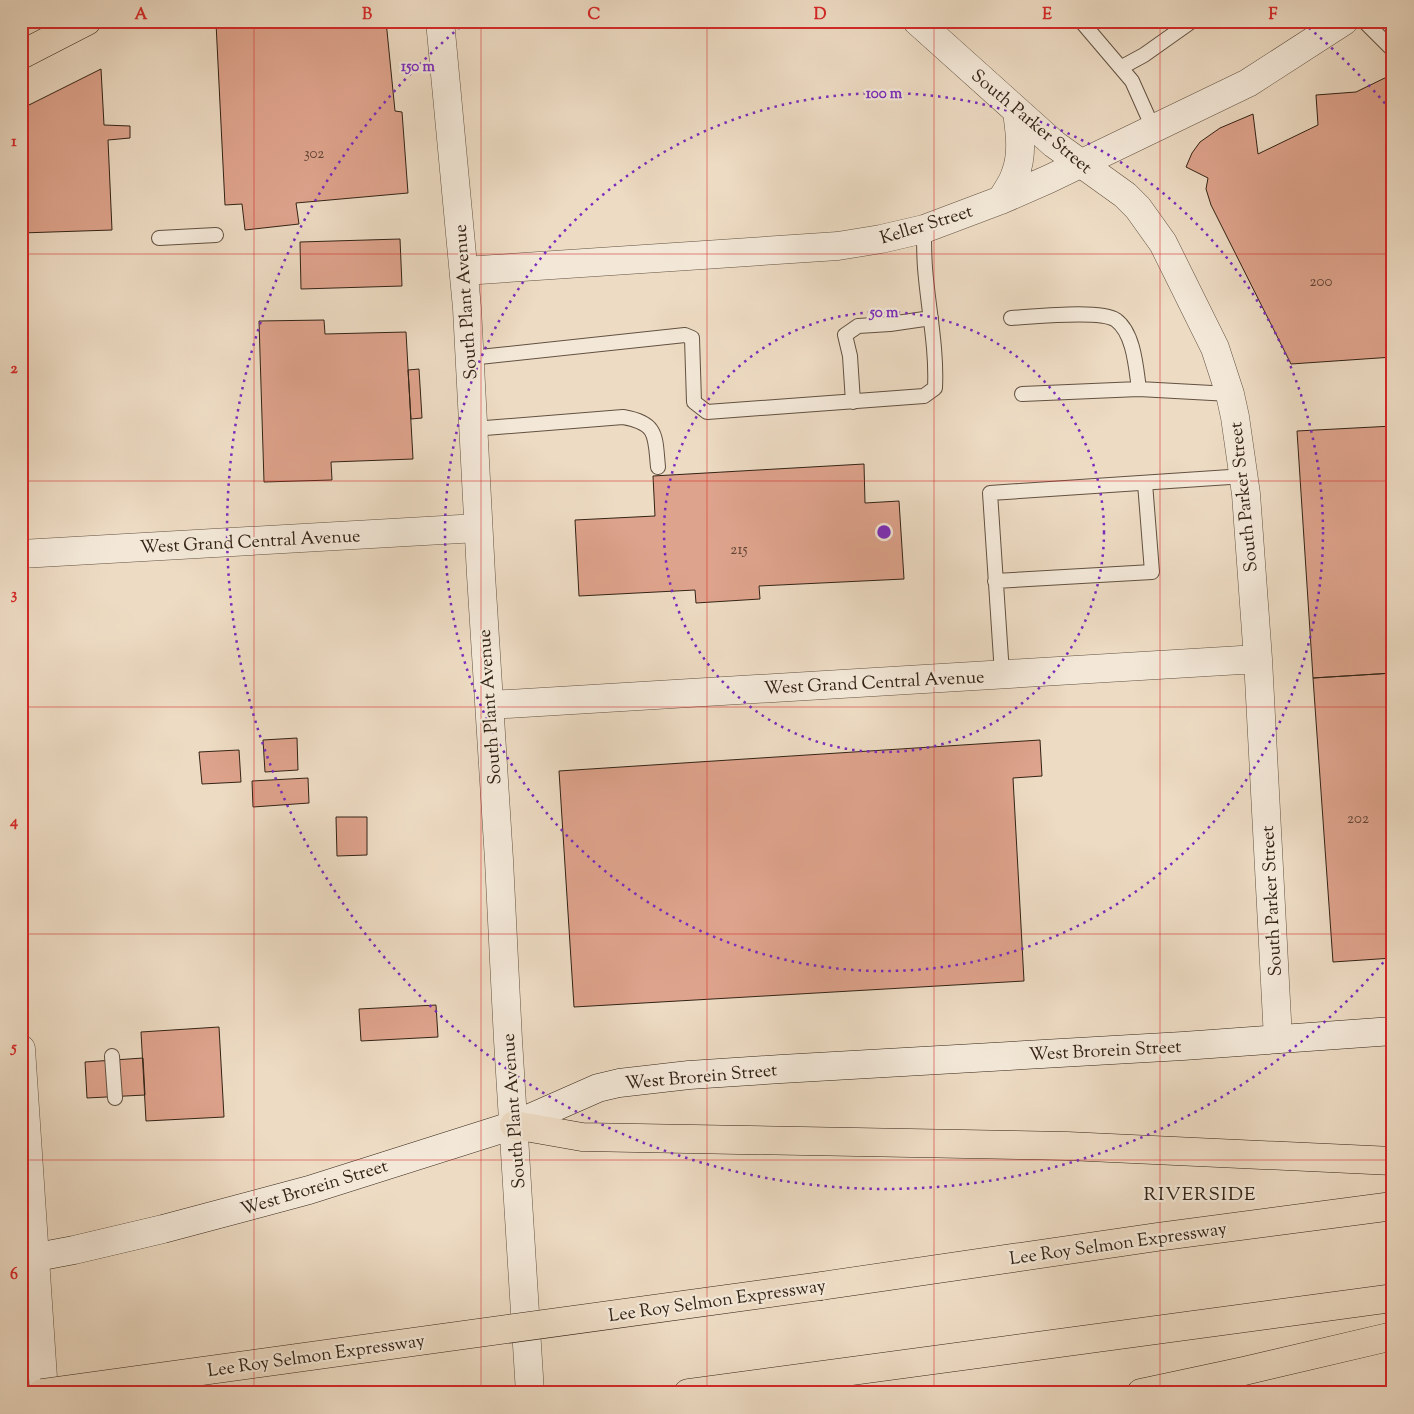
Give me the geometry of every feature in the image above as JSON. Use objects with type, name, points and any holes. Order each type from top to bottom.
[{"type":"main road","points":[[21,55],[87,21]]},
{"type":"main road","points":[[514,1125],[582,1137],[1067,1146],[1393,1161]]},
{"type":"main road","name":"Lee Roy Selmon Expressway","points":[[43,1393],[820,1286],[1157,1236],[1393,1206]]},
{"type":"main road","points":[[688,1393],[1393,1298]]},
{"type":"main road","points":[[1141,1393],[1393,1336]]},
{"type":"street","name":"South Plant Avenue","points":[[440,21],[464,271],[470,358],[478,528],[530,1393]]},
{"type":"street","name":"South Parker Street","points":[[916,21],[1054,144],[1124,194],[1150,222],[1215,348],[1230,394],[1245,476],[1258,659],[1278,1039]]},
{"type":"street","name":"Keller Street","points":[[464,271],[838,246],[881,239],[924,228],[1001,200],[1081,164],[1248,82],[1344,21]]},
{"type":"street","points":[[1001,200],[1015,176],[1020,156],[1017,112]]},
{"type":"street","name":"West Grand Central Avenue","points":[[21,554],[478,528]]},
{"type":"street","name":"West Grand Central Avenue","points":[[490,705],[1258,659]]},
{"type":"street","name":"West Brorein Street","points":[[28,1259],[146,1234],[261,1204],[514,1125],[598,1088],[641,1080],[800,1068],[1393,1031]]},
{"type":"street","points":[[21,1049],[28,1259],[43,1393]]},
{"type":"lane","points":[[1081,21],[1132,81],[1153,128]]},
{"type":"lane","points":[[1122,67],[1144,55],[1192,21]]},
{"type":"lane","points":[[1364,21],[1393,50]]},
{"type":"lane","points":[[470,358],[685,336],[692,338],[694,402],[707,412],[924,396],[935,388],[931,318],[925,267],[924,228]]},
{"type":"lane","points":[[159,238],[216,235]]},
{"type":"lane","points":[[1012,318],[1100,314],[1116,320],[1128,337],[1134,354],[1139,389]]},
{"type":"lane","points":[[853,402],[850,356],[846,336],[858,326],[931,318]]},
{"type":"lane","points":[[1022,394],[1139,389],[1230,394]]},
{"type":"lane","points":[[474,429],[623,417],[639,420],[650,427],[656,440],[658,467]]},
{"type":"lane","points":[[1002,674],[990,493],[1245,476]]},
{"type":"lane","points":[[995,581],[1152,572],[1145,483]]},
{"type":"lane","points":[[112,1056],[115,1098]]},
{"type":"building","points":[[221,21],[386,21],[395,111],[402,112],[408,193],[296,203],[299,224],[245,230],[242,204],[225,205],[216,23]]},
{"type":"building","points":[[101,69],[104,125],[130,126],[130,138],[108,140],[112,230],[21,233],[21,109]]},
{"type":"building","points":[[1393,74],[1393,357],[1291,364],[1211,205],[1206,189],[1208,178],[1186,167],[1192,153],[1200,142],[1220,128],[1253,114],[1258,154],[1318,125],[1316,95],[1356,92]]},
{"type":"building","points":[[400,239],[402,286],[301,289],[300,242]]},
{"type":"building","points":[[324,320],[325,334],[406,332],[413,459],[331,462],[332,480],[264,482],[259,321]]},
{"type":"building","points":[[419,369],[422,418],[411,419],[408,370]]},
{"type":"building","points":[[1393,426],[1393,673],[1313,678],[1297,431]]},
{"type":"building","points":[[864,464],[865,503],[899,501],[904,579],[759,586],[760,599],[696,603],[695,590],[579,596],[575,520],[655,516],[653,476]]},
{"type":"building","points":[[1393,673],[1393,958],[1333,962],[1313,678]]},
{"type":"building","points":[[297,738],[298,770],[265,772],[263,740]]},
{"type":"building","points":[[1040,740],[1042,776],[1013,778],[1024,981],[574,1007],[559,771]]},
{"type":"building","points":[[239,750],[241,782],[202,784],[199,752]]},
{"type":"building","points":[[308,778],[309,803],[253,807],[252,781]]},
{"type":"building","points":[[336,817],[367,817],[367,855],[337,856]]},
{"type":"building","points":[[436,1005],[438,1037],[361,1041],[359,1009]]},
{"type":"building","points":[[219,1027],[224,1117],[146,1121],[141,1032]]},
{"type":"building","points":[[143,1058],[145,1095],[87,1098],[85,1062]]},
{"type":"district","name":"RIVERSIDE","points":[[1200,1193]]}]
